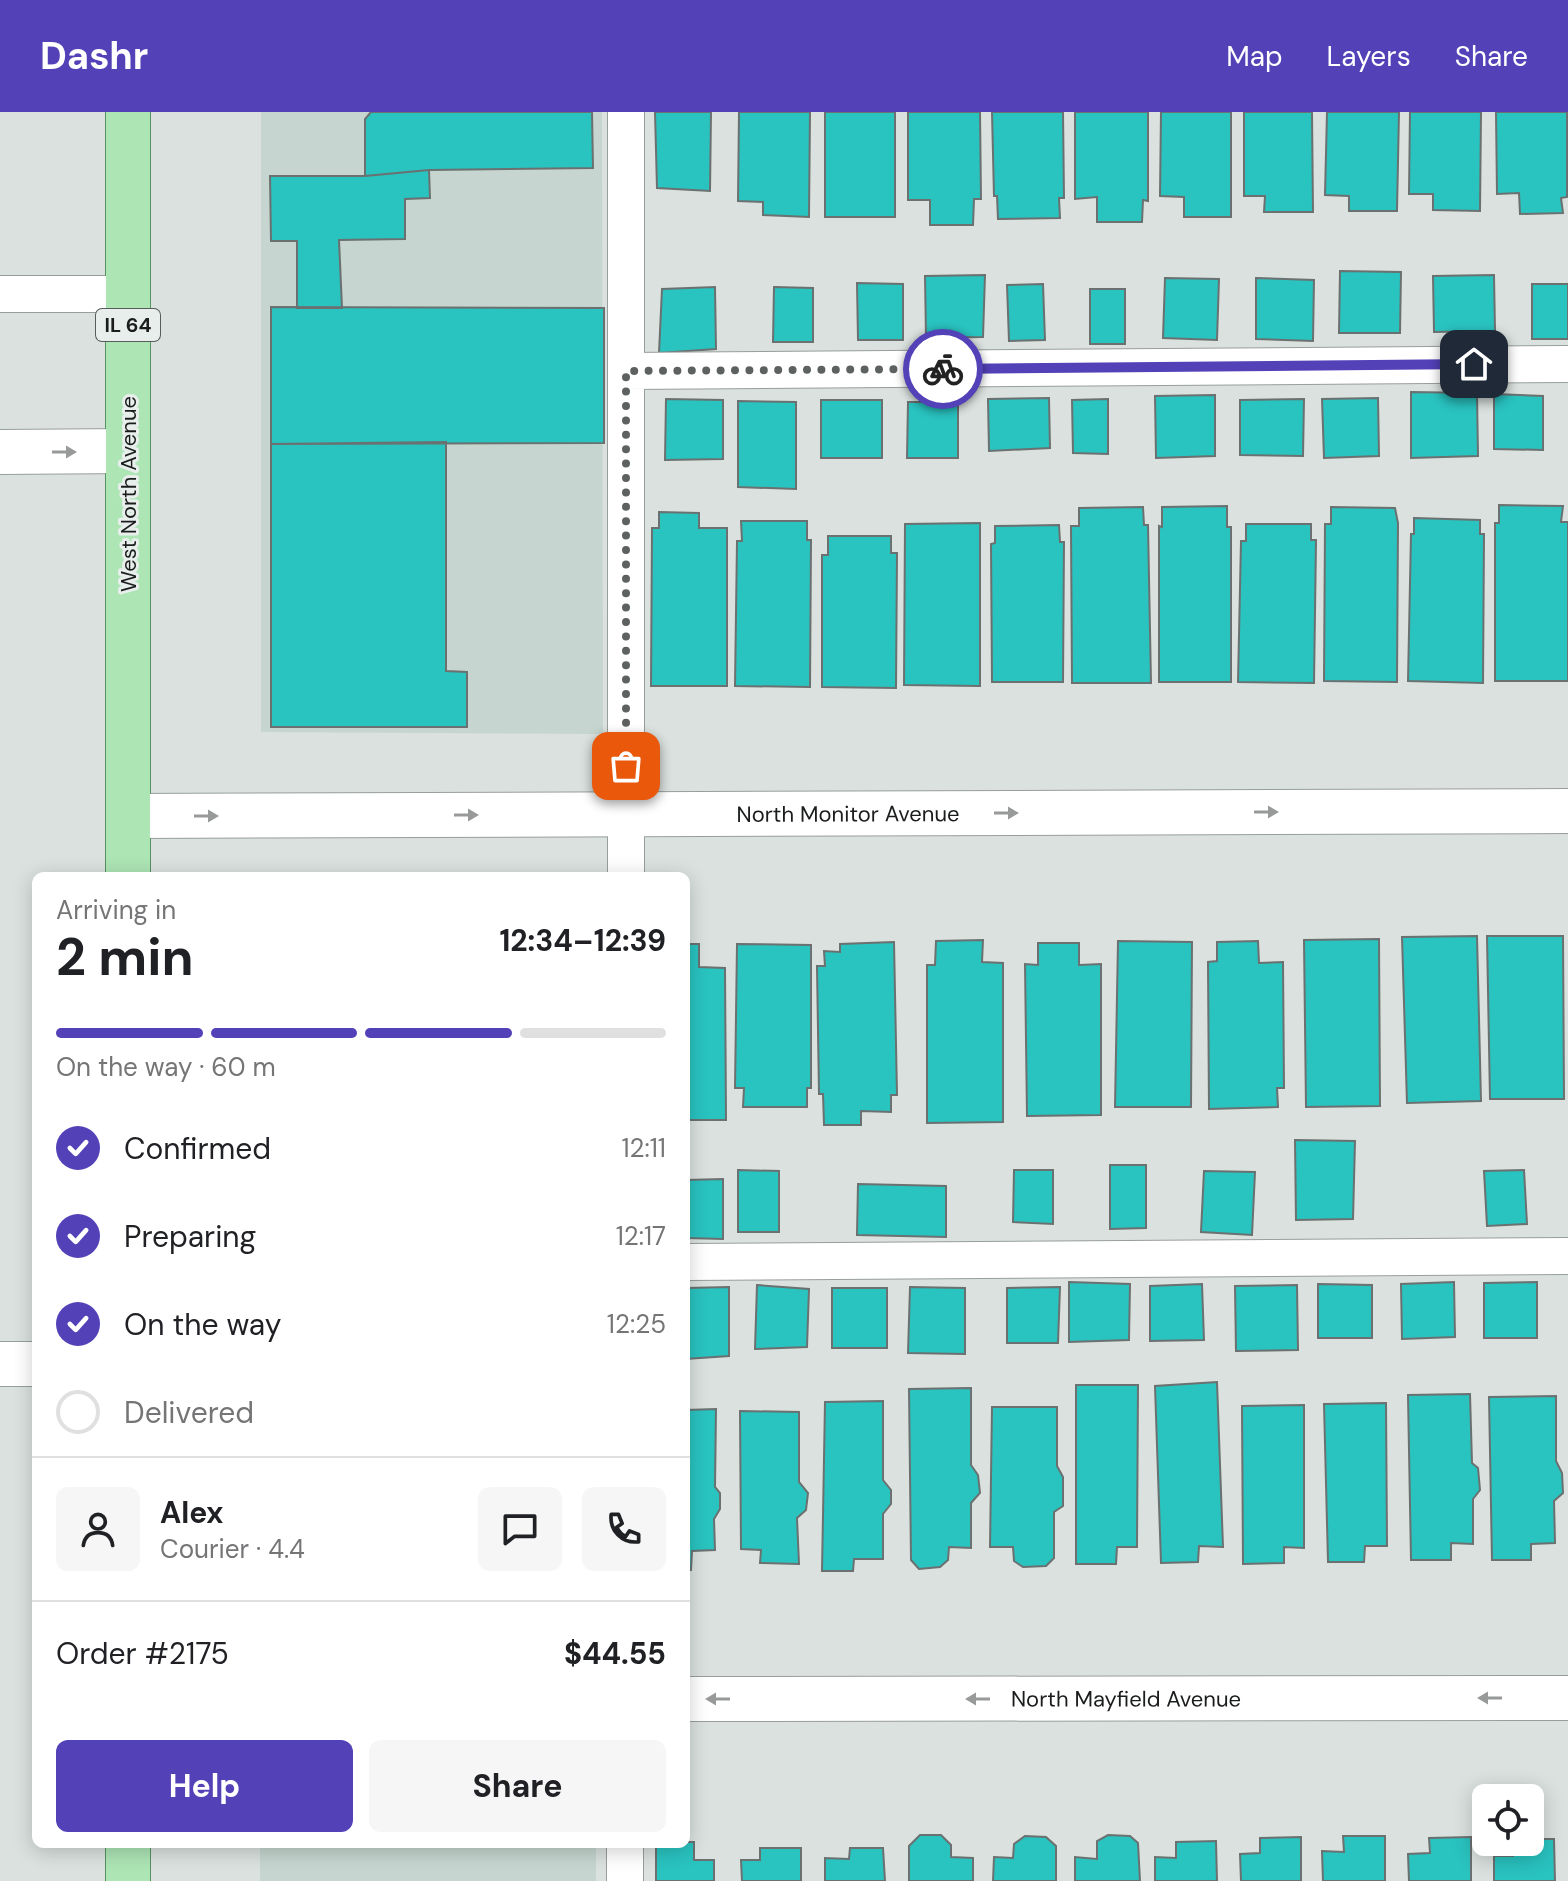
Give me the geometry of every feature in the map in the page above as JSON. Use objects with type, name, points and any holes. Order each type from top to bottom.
[{"type":"main road","name":"West North Avenue","points":[[128,112],[128,872]]},
{"type":"main road","points":[[128,1848],[128,1881]]},
{"type":"street","points":[[0,452],[128,451]]},
{"type":"street","name":"North Monitor Avenue","points":[[128,816],[1568,811]]},
{"type":"street","points":[[0,1364],[32,1364]]},
{"type":"street","name":"North Mayfield Avenue","points":[[690,1699],[1568,1698]]},
{"type":"lane","points":[[626,112],[626,872]]},
{"type":"lane","points":[[0,294],[128,294]]},
{"type":"lane","points":[[626,371],[1568,364]]},
{"type":"lane","points":[[690,1262],[1568,1256]]},
{"type":"lane","points":[[625,1848],[625,1881]]},
{"type":"shaded area","points":[[261,112],[602,112],[603,734],[261,732]]},
{"type":"shaded area","points":[[260,1848],[596,1848],[596,1881],[260,1881]]},
{"type":"building","points":[[371,112],[592,112],[593,168],[429,170],[365,176],[365,119]]},
{"type":"building","points":[[655,112],[711,112],[710,191],[657,188]]},
{"type":"building","points":[[739,112],[810,112],[809,217],[763,215],[763,202],[738,201]]},
{"type":"building","points":[[825,112],[895,112],[895,217],[825,217]]},
{"type":"building","points":[[908,112],[980,112],[981,199],[974,199],[973,225],[930,225],[930,200],[908,200]]},
{"type":"building","points":[[992,112],[1063,112],[1064,198],[1059,198],[1060,218],[998,219],[997,196],[994,196]]},
{"type":"building","points":[[1075,112],[1148,112],[1148,201],[1143,200],[1142,222],[1097,222],[1097,197],[1075,199]]},
{"type":"building","points":[[1161,112],[1231,112],[1231,217],[1184,217],[1184,197],[1160,196]]},
{"type":"building","points":[[1244,112],[1312,112],[1313,212],[1264,212],[1265,196],[1244,196]]},
{"type":"building","points":[[1327,112],[1399,112],[1397,211],[1349,211],[1349,196],[1325,195]]},
{"type":"building","points":[[1410,112],[1481,112],[1480,211],[1433,210],[1433,194],[1409,194]]},
{"type":"building","points":[[1496,112],[1567,112],[1567,197],[1561,198],[1563,213],[1520,214],[1519,193],[1497,194]]},
{"type":"building","points":[[429,170],[430,198],[405,199],[405,239],[339,240],[342,308],[297,308],[297,241],[271,241],[270,176],[365,176]]},
{"type":"building","points":[[1340,271],[1401,272],[1400,333],[1339,333]]},
{"type":"building","points":[[985,275],[983,337],[926,338],[925,276]]},
{"type":"building","points":[[1494,275],[1495,331],[1434,332],[1433,276]]},
{"type":"building","points":[[1165,278],[1219,279],[1217,340],[1163,338]]},
{"type":"building","points":[[1256,278],[1314,280],[1313,341],[1256,339]]},
{"type":"building","points":[[857,283],[903,284],[903,340],[858,340]]},
{"type":"building","points":[[1043,284],[1045,340],[1009,341],[1007,285]]},
{"type":"building","points":[[1532,284],[1568,284],[1568,339],[1532,339]]},
{"type":"building","points":[[715,287],[716,349],[659,353],[662,289]]},
{"type":"building","points":[[774,287],[813,288],[813,342],[773,342]]},
{"type":"building","points":[[1090,289],[1125,289],[1125,344],[1090,344]]},
{"type":"building","points":[[271,307],[604,308],[604,443],[271,444]]},
{"type":"building","points":[[1411,392],[1477,393],[1478,456],[1411,458]]},
{"type":"building","points":[[1494,394],[1543,396],[1543,450],[1494,449]]},
{"type":"building","points":[[1215,395],[1215,456],[1156,458],[1155,396]]},
{"type":"building","points":[[1049,398],[1050,448],[989,451],[988,399]]},
{"type":"building","points":[[1378,398],[1379,456],[1324,458],[1322,399]]},
{"type":"building","points":[[666,399],[723,400],[723,459],[665,460]]},
{"type":"building","points":[[1108,399],[1108,454],[1073,453],[1072,400]]},
{"type":"building","points":[[1304,399],[1303,456],[1240,455],[1240,400]]},
{"type":"building","points":[[821,400],[882,400],[882,458],[821,458]]},
{"type":"building","points":[[738,401],[796,402],[796,489],[738,487]]},
{"type":"building","points":[[908,402],[958,402],[958,458],[907,458]]},
{"type":"building","points":[[446,442],[446,671],[467,672],[467,727],[271,727],[271,444]]},
{"type":"building","points":[[1499,505],[1563,506],[1561,522],[1568,522],[1568,681],[1495,681],[1495,523],[1499,523]]},
{"type":"building","points":[[1227,506],[1227,527],[1231,527],[1231,682],[1159,682],[1159,526],[1162,527],[1162,507]]},
{"type":"building","points":[[1143,507],[1144,525],[1148,525],[1151,683],[1072,683],[1071,526],[1079,526],[1079,508]]},
{"type":"building","points":[[1331,507],[1395,508],[1398,523],[1397,682],[1324,681],[1325,524],[1331,524]]},
{"type":"building","points":[[659,512],[699,513],[699,528],[727,528],[727,686],[651,686],[652,528],[659,528]]},
{"type":"building","points":[[1414,518],[1480,520],[1480,534],[1484,534],[1483,683],[1408,681],[1411,534],[1414,534]]},
{"type":"building","points":[[741,521],[807,521],[807,540],[811,540],[810,687],[735,686],[737,541],[742,541]]},
{"type":"building","points":[[980,523],[980,686],[904,685],[905,524]]},
{"type":"building","points":[[1246,524],[1311,524],[1311,540],[1316,540],[1314,683],[1238,682],[1241,541],[1246,541]]},
{"type":"building","points":[[1059,525],[1060,542],[1064,542],[1063,682],[992,682],[991,544],[995,543],[995,526]]},
{"type":"building","points":[[828,536],[891,536],[891,553],[897,553],[896,688],[822,687],[822,555],[828,555]]},
{"type":"building","points":[[1477,936],[1481,1101],[1407,1103],[1402,937]]},
{"type":"building","points":[[1487,936],[1563,936],[1564,1099],[1490,1099]]},
{"type":"building","points":[[1379,939],[1380,1106],[1306,1107],[1304,940]]},
{"type":"building","points":[[983,940],[982,962],[1003,963],[1003,1122],[927,1123],[927,965],[935,965],[936,941]]},
{"type":"building","points":[[1118,941],[1192,942],[1191,1107],[1115,1107]]},
{"type":"building","points":[[1258,941],[1259,963],[1283,962],[1284,1088],[1277,1088],[1278,1107],[1209,1109],[1208,962],[1217,961],[1217,942]]},
{"type":"building","points":[[894,942],[897,1095],[891,1095],[891,1112],[861,1111],[861,1125],[824,1125],[823,1094],[819,1094],[817,966],[825,966],[824,951],[840,952],[840,944]]},
{"type":"building","points":[[1038,943],[1079,943],[1079,965],[1101,964],[1101,1115],[1027,1116],[1025,964],[1038,965]]},
{"type":"building","points":[[690,944],[699,944],[699,967],[725,968],[726,1120],[690,1120]]},
{"type":"building","points":[[737,944],[811,945],[811,1088],[807,1088],[807,1107],[743,1107],[744,1088],[735,1088]]},
{"type":"building","points":[[1295,1140],[1355,1141],[1353,1219],[1296,1220]]},
{"type":"building","points":[[1110,1165],[1146,1165],[1146,1228],[1110,1229]]},
{"type":"building","points":[[738,1170],[779,1171],[779,1232],[738,1232]]},
{"type":"building","points":[[1014,1170],[1053,1170],[1053,1224],[1013,1222]]},
{"type":"building","points":[[1524,1170],[1527,1224],[1487,1226],[1484,1171]]},
{"type":"building","points":[[1204,1171],[1255,1172],[1252,1235],[1201,1232]]},
{"type":"building","points":[[723,1179],[723,1239],[690,1238],[690,1180]]},
{"type":"building","points":[[858,1184],[946,1186],[946,1237],[857,1235]]},
{"type":"building","points":[[1069,1282],[1130,1284],[1129,1340],[1069,1342]]},
{"type":"building","points":[[1454,1282],[1455,1337],[1402,1339],[1401,1284]]},
{"type":"building","points":[[1537,1282],[1537,1338],[1484,1338],[1484,1283]]},
{"type":"building","points":[[1202,1284],[1204,1340],[1150,1341],[1150,1286]]},
{"type":"building","points":[[1318,1284],[1372,1285],[1372,1338],[1318,1338]]},
{"type":"building","points":[[757,1285],[809,1289],[807,1347],[755,1349]]},
{"type":"building","points":[[1297,1285],[1298,1350],[1236,1351],[1235,1286]]},
{"type":"building","points":[[729,1287],[729,1356],[690,1359],[690,1288]]},
{"type":"building","points":[[910,1287],[965,1288],[965,1354],[908,1353]]},
{"type":"building","points":[[1060,1287],[1058,1343],[1007,1343],[1007,1288]]},
{"type":"building","points":[[832,1288],[887,1288],[887,1348],[832,1348]]},
{"type":"building","points":[[1217,1382],[1223,1547],[1199,1546],[1198,1562],[1161,1563],[1155,1386]]},
{"type":"building","points":[[1076,1385],[1138,1385],[1137,1547],[1117,1547],[1116,1564],[1076,1564]]},
{"type":"building","points":[[971,1388],[971,1465],[978,1475],[980,1493],[971,1503],[971,1548],[949,1547],[948,1560],[940,1567],[919,1569],[911,1560],[909,1389]]},
{"type":"building","points":[[1470,1394],[1472,1463],[1478,1468],[1480,1490],[1473,1499],[1473,1544],[1451,1543],[1451,1560],[1411,1560],[1408,1395]]},
{"type":"building","points":[[1556,1396],[1556,1461],[1562,1473],[1563,1493],[1554,1501],[1555,1543],[1531,1544],[1531,1560],[1492,1560],[1489,1397]]},
{"type":"building","points":[[883,1401],[883,1480],[891,1490],[891,1504],[883,1514],[883,1559],[854,1559],[853,1571],[822,1571],[825,1402]]},
{"type":"building","points":[[1386,1403],[1387,1546],[1365,1546],[1364,1562],[1328,1562],[1324,1404]]},
{"type":"building","points":[[1304,1405],[1304,1548],[1284,1547],[1284,1563],[1243,1564],[1242,1406]]},
{"type":"building","points":[[992,1407],[1057,1407],[1057,1466],[1063,1477],[1063,1506],[1054,1512],[1054,1558],[1046,1566],[1023,1567],[1014,1561],[1013,1547],[990,1547]]},
{"type":"building","points":[[716,1409],[715,1487],[720,1493],[720,1509],[714,1519],[715,1550],[692,1551],[691,1570],[690,1570],[690,1410]]},
{"type":"building","points":[[740,1411],[799,1412],[799,1482],[808,1493],[806,1510],[797,1518],[799,1564],[760,1563],[761,1550],[741,1549]]},
{"type":"building","points":[[920,1835],[941,1835],[951,1845],[951,1857],[973,1858],[973,1881],[909,1881],[909,1846]]},
{"type":"building","points":[[1108,1835],[1130,1836],[1138,1843],[1140,1881],[1075,1881],[1075,1857],[1097,1859],[1097,1841]]},
{"type":"building","points":[[1025,1836],[1046,1837],[1056,1846],[1056,1881],[993,1881],[994,1857],[1013,1858],[1014,1844]]},
{"type":"building","points":[[1343,1836],[1385,1836],[1385,1881],[1323,1881],[1322,1851],[1344,1852]]},
{"type":"building","points":[[1301,1837],[1301,1881],[1241,1881],[1240,1854],[1260,1853],[1260,1838]]},
{"type":"building","points":[[1471,1837],[1471,1881],[1409,1881],[1408,1854],[1430,1853],[1429,1838]]},
{"type":"building","points":[[1544,1839],[1554,1839],[1555,1881],[1494,1881],[1494,1856],[1544,1856]]},
{"type":"building","points":[[1216,1841],[1217,1881],[1155,1881],[1155,1857],[1176,1858],[1176,1842]]},
{"type":"building","points":[[690,1842],[694,1842],[694,1860],[714,1860],[714,1881],[656,1881],[656,1848],[690,1848]]},
{"type":"building","points":[[760,1848],[801,1848],[801,1881],[742,1881],[741,1860],[760,1860]]},
{"type":"building","points":[[850,1848],[883,1848],[885,1881],[825,1881],[825,1858],[849,1859]]},
{"type":"way so far","points":[[626,766],[626,371],[943,369]]},
{"type":"route","points":[[943,369],[1474,364]]}]
